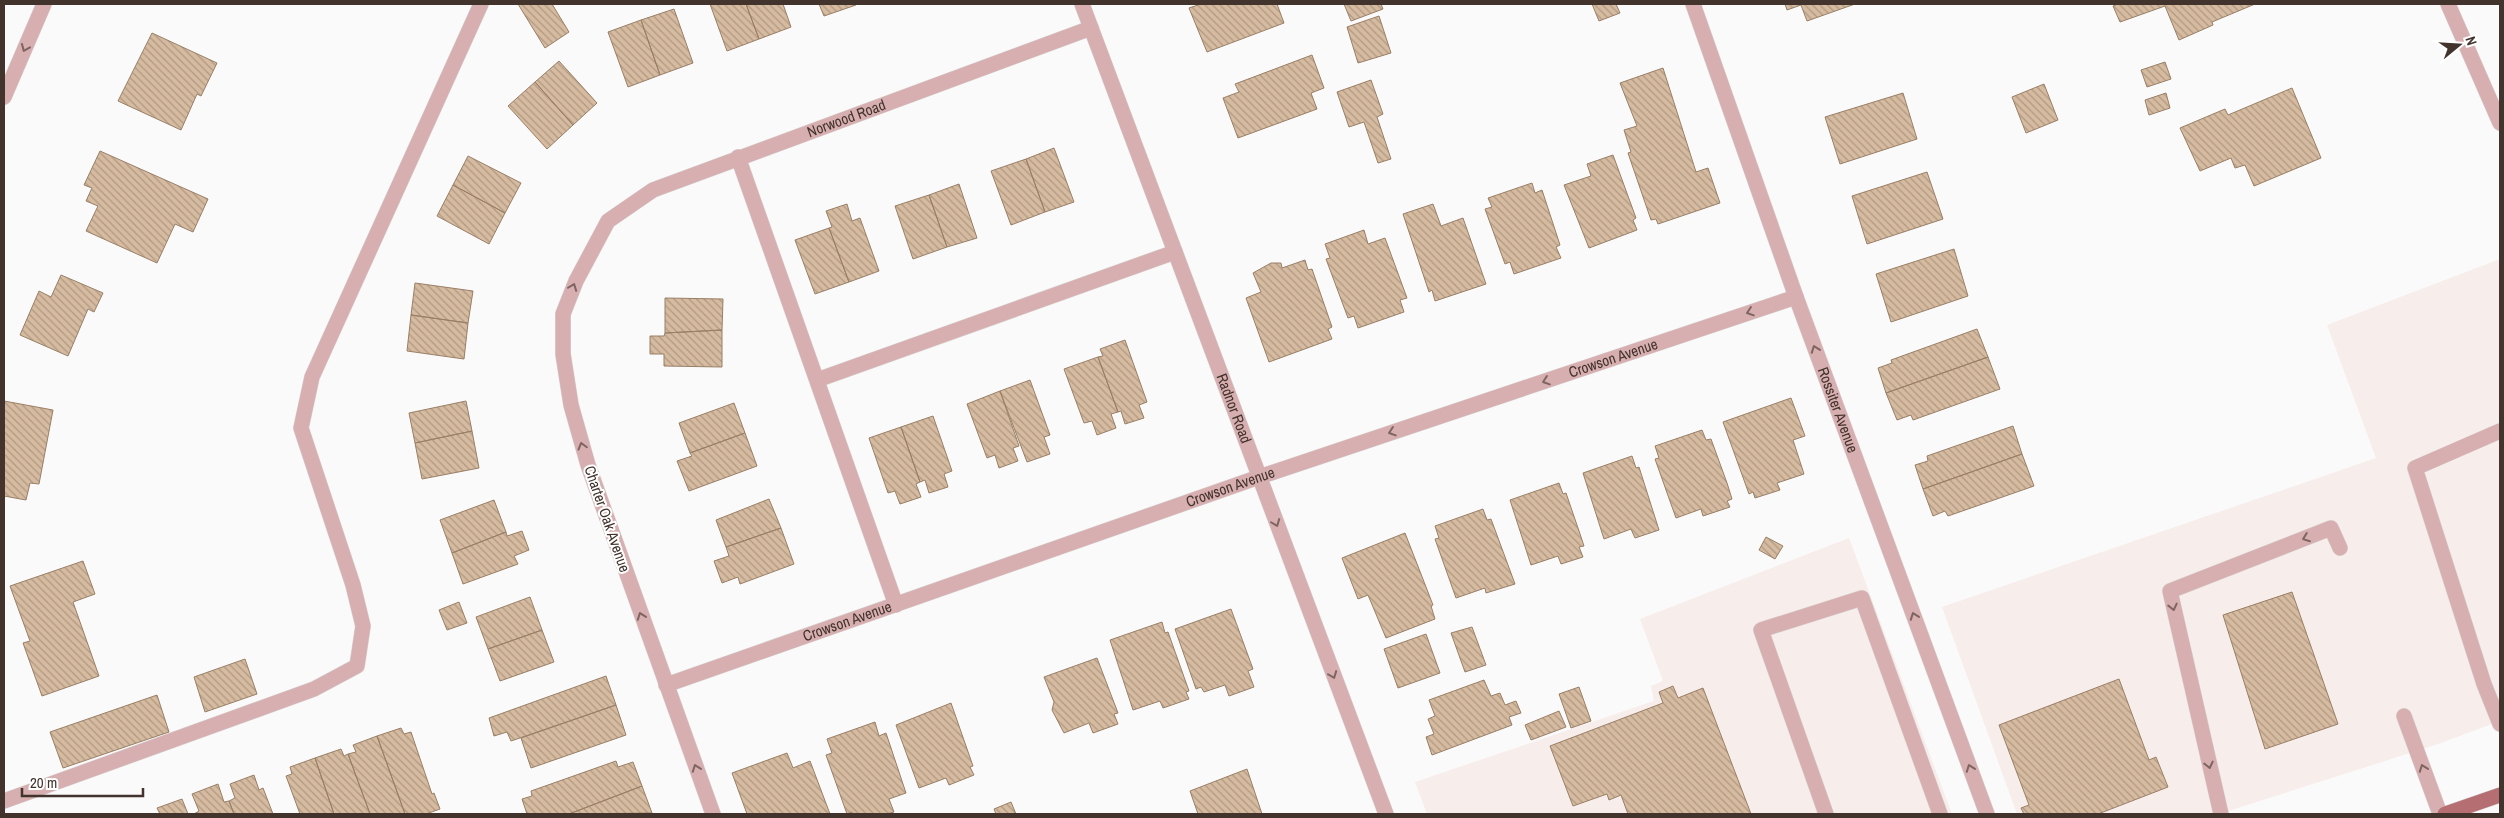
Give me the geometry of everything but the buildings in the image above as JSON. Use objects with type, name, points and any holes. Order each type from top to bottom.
[{"type":"main road","points":[[2445,814],[2500,795]]},
{"type":"street","points":[[4,97],[44,4]]},
{"type":"street","points":[[4,801],[314,689],[357,666],[363,626],[352,585],[301,428],[312,377],[481,4]]},
{"type":"street","name":"Radnor Road","points":[[1082,4],[1386,814]]},
{"type":"street","name":"Rossiter Avenue","points":[[1693,4],[1796,297],[1987,814]]},
{"type":"street","points":[[2448,4],[2497,107],[2500,123]]},
{"type":"street","name":"Norwood Road","points":[[608,221],[653,190],[1091,28]]},
{"type":"street","points":[[738,157],[896,605]]},
{"type":"street","name":"Charter Oak Avenue","points":[[608,221],[576,281],[563,314],[563,354],[571,405],[588,465],[713,814]]},
{"type":"street","points":[[817,380],[1175,252]]},
{"type":"street","name":"Crowson Avenue","points":[[666,686],[1259,477],[1796,297]]},
{"type":"street","points":[[2500,431],[2415,468],[2484,684],[2500,724]]},
{"type":"street","points":[[2221,814],[2170,591],[2331,528],[2340,548]]},
{"type":"street","points":[[1826,814],[1761,630],[1862,598],[1940,814]]},
{"type":"street","points":[[2404,716],[2440,814]]},
{"type":"shaded area","points":[[2500,259],[2500,721],[2438,744],[2219,814],[2017,814],[1942,607],[2376,458],[2327,325]]},
{"type":"shaded area","points":[[1849,538],[1952,814],[1427,814],[1415,782],[1654,701],[1651,686],[1663,681],[1640,619]]}]
